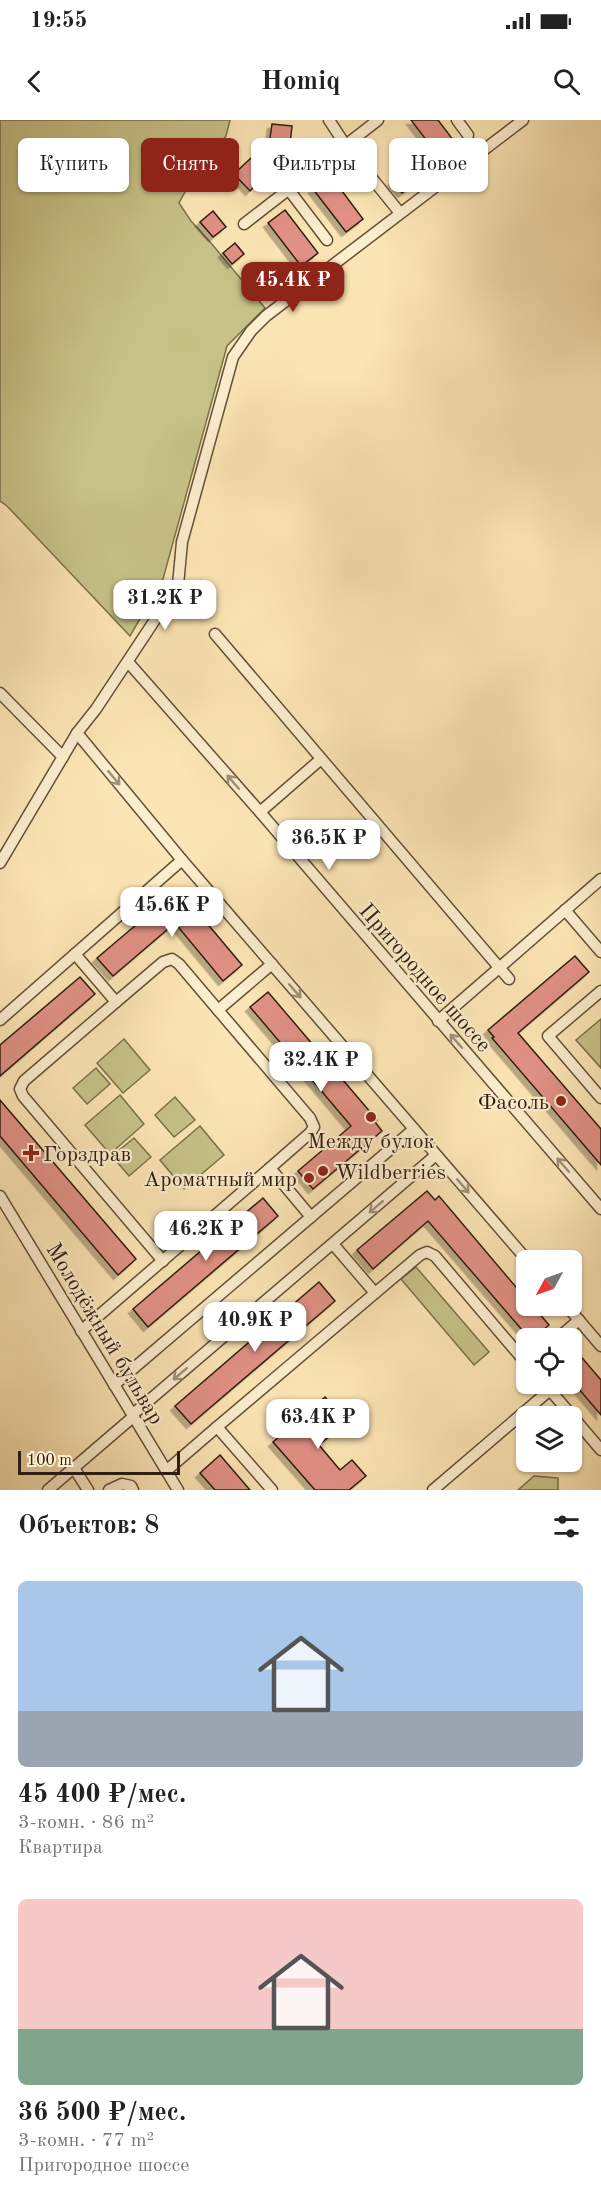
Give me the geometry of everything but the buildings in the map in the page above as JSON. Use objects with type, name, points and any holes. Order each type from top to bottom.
[{"type":"street","points":[[329,120],[341,138]]},
{"type":"street","points":[[356,138],[378,120]]},
{"type":"street","points":[[457,120],[468,135]]},
{"type":"street","points":[[0,864],[77,733],[128,662],[178,585],[182,542],[233,357],[251,331],[266,316],[523,120]]},
{"type":"street","points":[[377,184],[400,213]]},
{"type":"street","points":[[244,224],[286,192]]},
{"type":"street","points":[[291,192],[327,240]]},
{"type":"street","points":[[215,634],[509,979]]},
{"type":"street","name":"Пригородное шоссе","points":[[128,662],[601,1209]]},
{"type":"street","points":[[0,693],[63,757]]},
{"type":"street","points":[[77,733],[182,860],[518,1250]]},
{"type":"street","points":[[260,812],[321,759]]},
{"type":"street","points":[[0,1020],[182,860]]},
{"type":"street","points":[[438,1021],[601,879]]},
{"type":"street","points":[[565,910],[601,952]]},
{"type":"street","points":[[75,954],[116,1002]]},
{"type":"street","points":[[81,1331],[163,1261],[310,1133],[314,1126],[179,964],[172,959],[163,962],[116,1002],[24,1081],[20,1089],[23,1096],[163,1261]]},
{"type":"street","points":[[218,1010],[272,964]]},
{"type":"street","points":[[601,992],[548,1036],[601,1098]]},
{"type":"street","points":[[114,1385],[414,1129]]},
{"type":"street","points":[[48,1490],[436,1155]]},
{"type":"street","points":[[270,1168],[311,1217]]},
{"type":"street","name":"Молодёжный бульвар","points":[[0,1196],[178,1490]]},
{"type":"street","points":[[333,1244],[375,1293]]},
{"type":"street","points":[[166,1471],[420,1255],[427,1252],[435,1256],[516,1351]]},
{"type":"street","points":[[576,1316],[601,1346]]},
{"type":"street","points":[[570,1328],[579,1320]]},
{"type":"street","points":[[432,1490],[539,1394]]},
{"type":"street","points":[[553,1394],[601,1450]]},
{"type":"street","points":[[217,1427],[272,1490]]},
{"type":"street","points":[[74,1468],[88,1490]]},
{"type":"street","points":[[109,1490],[122,1484],[131,1486],[133,1490]]},
{"type":"shaded area","points":[[0,120],[230,120],[224,138],[141,138],[141,192],[185,192],[179,203],[191,221],[265,308],[227,346],[163,579],[130,636],[0,501]]},
{"type":"shaded area","points":[[601,1019],[601,1068],[576,1040]]},
{"type":"shaded area","points":[[124,1039],[150,1070],[123,1093],[97,1063]]},
{"type":"shaded area","points":[[96,1068],[110,1084],[87,1104],[73,1088]]},
{"type":"shaded area","points":[[120,1095],[144,1124],[110,1154],[85,1125]]},
{"type":"shaded area","points":[[175,1097],[195,1120],[174,1137],[155,1115]]},
{"type":"shaded area","points":[[200,1126],[224,1155],[184,1189],[160,1160]]},
{"type":"shaded area","points":[[134,1138],[151,1157],[129,1176],[112,1156]]},
{"type":"shaded area","points":[[416,1267],[489,1352],[474,1365],[401,1279]]},
{"type":"shaded area","points":[[534,1476],[558,1478],[558,1490],[518,1490]]},
{"type":"place","name":"Фасоль","points":[[561,1101]]},
{"type":"place","name":"Между булок","points":[[371,1117]]},
{"type":"place","name":"Горздрав","points":[[31,1153]]},
{"type":"place","name":"Wildberries","points":[[323,1171]]},
{"type":"place","name":"Ароматный мир","points":[[309,1178]]}]
